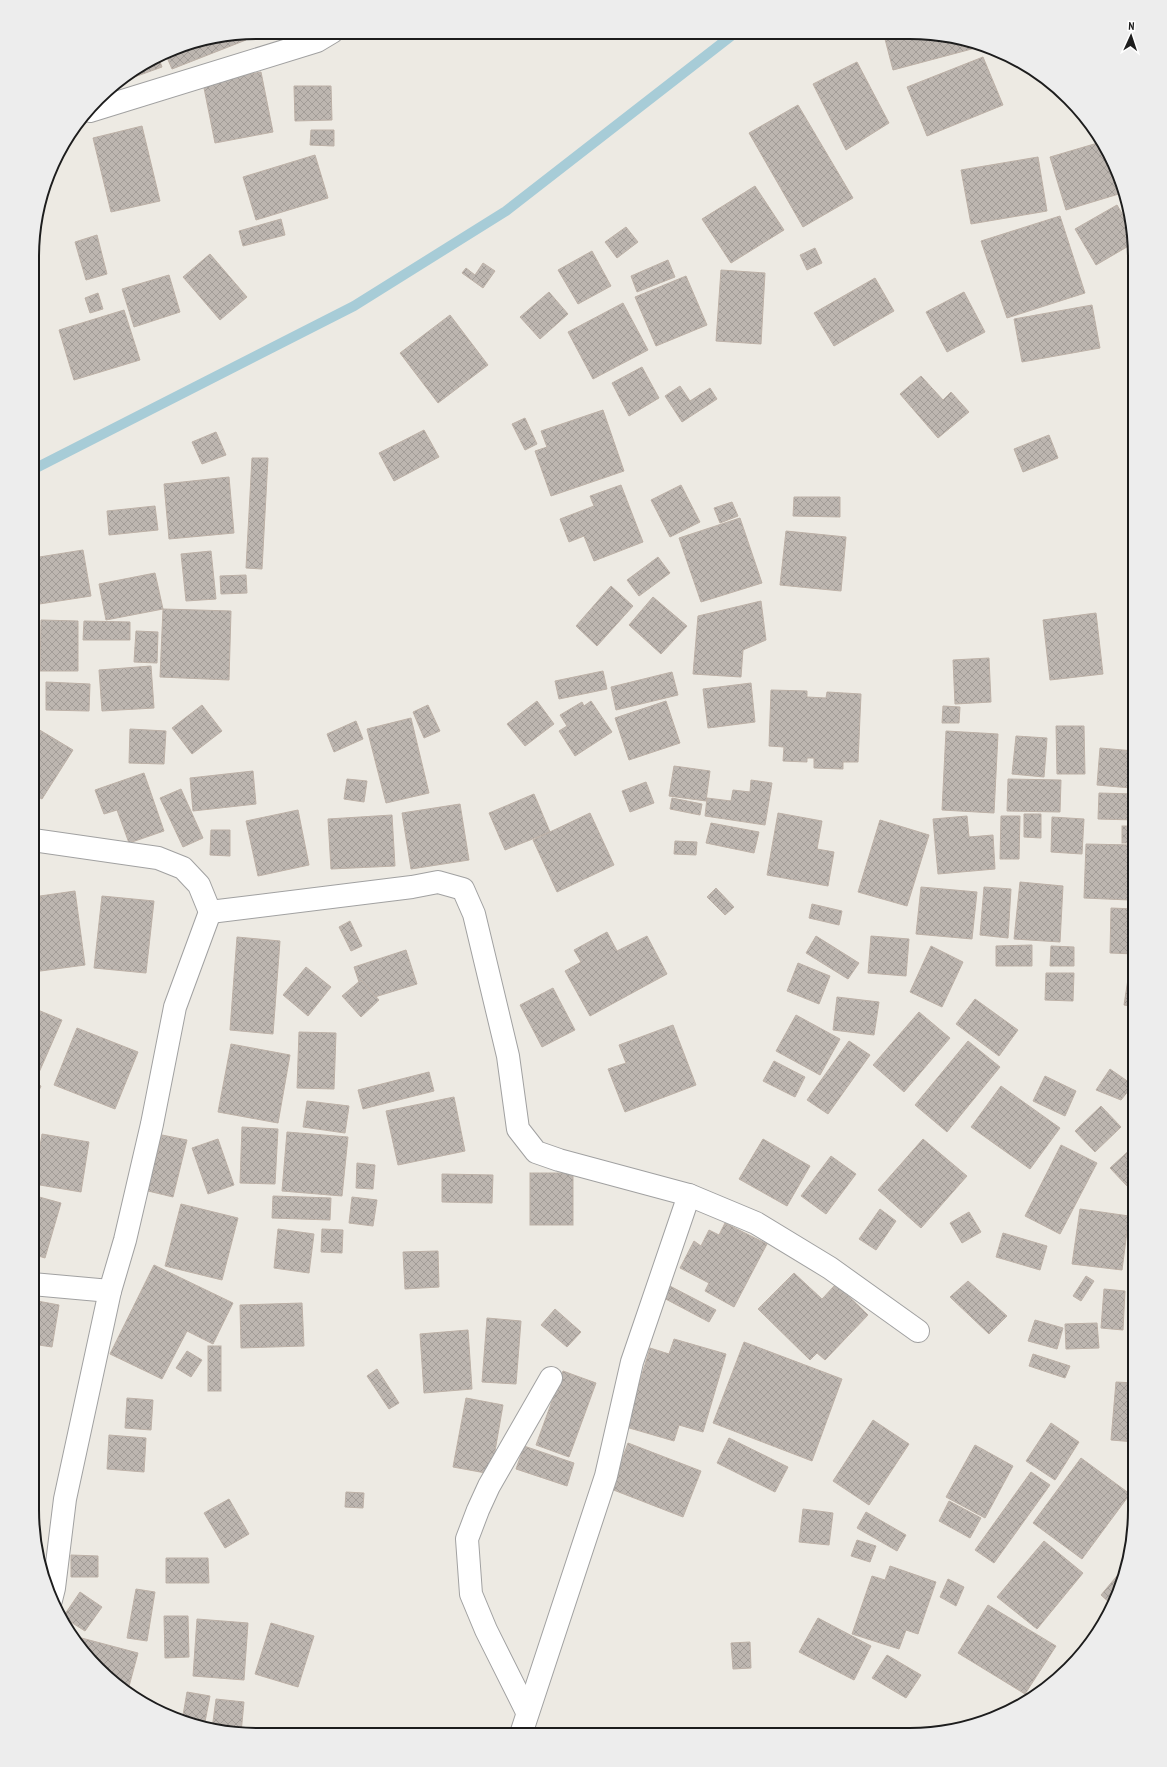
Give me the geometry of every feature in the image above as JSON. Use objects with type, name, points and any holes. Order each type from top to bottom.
[{"type":"street","points":[[97,109],[320,39]]},
{"type":"street","points":[[39,841],[158,858],[183,868],[199,885],[210,912],[175,1007],[152,1124],[125,1240],[110,1292],[65,1499],[54,1588]]},
{"type":"street","points":[[210,912],[412,887],[438,882],[463,889],[474,914],[508,1056],[518,1129],[536,1152],[559,1160],[689,1195],[756,1223],[830,1268],[918,1331]]},
{"type":"street","points":[[523,1728],[606,1476],[632,1362],[689,1195]]},
{"type":"street","points":[[39,1285],[110,1292]]},
{"type":"street","points":[[527,1712],[486,1630],[471,1594],[467,1539],[489,1486],[551,1378]]},
{"type":"building","points":[[243,39],[246,40],[172,69],[167,58],[200,46]]},
{"type":"building","points":[[885,39],[924,39],[953,43],[974,49],[893,70]]},
{"type":"building","points":[[983,57],[1003,105],[927,136],[907,87]]},
{"type":"building","points":[[160,61],[162,67],[135,77]]},
{"type":"building","points":[[857,62],[889,123],[846,150],[813,84]]},
{"type":"building","points":[[261,72],[273,132],[215,143],[203,83]]},
{"type":"building","points":[[294,86],[331,86],[332,120],[295,121]]},
{"type":"building","points":[[798,105],[853,198],[803,227],[749,133]]},
{"type":"building","points":[[142,126],[160,201],[111,212],[93,138]]},
{"type":"building","points":[[311,130],[334,130],[334,146],[310,145]]},
{"type":"building","points":[[1096,143],[1106,160],[1119,194],[1066,210],[1050,157]]},
{"type":"building","points":[[315,155],[328,198],[256,220],[243,177]]},
{"type":"building","points":[[1038,157],[1047,211],[971,224],[961,170]]},
{"type":"building","points":[[755,186],[784,230],[731,263],[702,219]]},
{"type":"building","points":[[1117,205],[1124,218],[1128,246],[1096,265],[1075,229]]},
{"type":"building","points":[[1060,216],[1085,293],[1007,318],[981,241]]},
{"type":"building","points":[[281,219],[285,235],[243,246],[239,231]]},
{"type":"building","points":[[626,227],[638,242],[617,258],[605,242]]},
{"type":"building","points":[[97,235],[107,274],[86,280],[75,242]]},
{"type":"building","points":[[815,248],[822,263],[807,270],[800,255]]},
{"type":"building","points":[[592,251],[611,286],[578,304],[558,270]]},
{"type":"building","points":[[210,254],[247,297],[220,320],[183,277]]},
{"type":"building","points":[[668,260],[675,277],[637,292],[631,276]]},
{"type":"building","points":[[483,263],[495,271],[483,288],[462,273],[466,268],[475,275]]},
{"type":"building","points":[[721,270],[765,273],[761,344],[716,341]]},
{"type":"building","points":[[169,275],[180,312],[134,327],[122,289]]},
{"type":"building","points":[[686,276],[707,325],[656,346],[635,297]]},
{"type":"building","points":[[875,278],[894,311],[834,346],[814,313]]},
{"type":"building","points":[[549,292],[568,314],[540,339],[520,317]]},
{"type":"building","points":[[964,292],[985,332],[947,352],[926,312]]},
{"type":"building","points":[[98,293],[103,309],[90,313],[85,298]]},
{"type":"building","points":[[623,303],[648,350],[593,379],[568,332]]},
{"type":"building","points":[[1092,305],[1100,348],[1022,362],[1014,319]]},
{"type":"building","points":[[124,310],[140,360],[74,380],[59,330]]},
{"type":"building","points":[[450,315],[488,365],[438,403],[400,353]]},
{"type":"building","points":[[642,367],[659,398],[629,416],[612,383]]},
{"type":"building","points":[[921,376],[943,400],[951,392],[969,412],[938,438],[900,394]]},
{"type":"building","points":[[680,386],[690,401],[710,388],[717,399],[682,422],[665,396]]},
{"type":"building","points":[[603,410],[624,471],[551,496],[535,451],[547,447],[541,431]]},
{"type":"building","points":[[525,418],[537,444],[525,450],[512,424]]},
{"type":"building","points":[[424,430],[439,457],[394,481],[379,453]]},
{"type":"building","points":[[216,432],[226,455],[202,464],[192,442]]},
{"type":"building","points":[[1049,435],[1058,458],[1023,472],[1014,449]]},
{"type":"building","points":[[252,458],[268,458],[262,569],[246,568]]},
{"type":"building","points":[[229,477],[234,533],[169,539],[164,484]]},
{"type":"building","points":[[621,485],[643,542],[594,561],[584,536],[569,542],[560,519],[594,506],[590,496]]},
{"type":"building","points":[[681,485],[700,522],[670,537],[651,500]]},
{"type":"building","points":[[794,497],[840,497],[840,517],[793,516]]},
{"type":"building","points":[[732,502],[738,516],[720,523],[714,508]]},
{"type":"building","points":[[155,506],[158,530],[109,535],[107,511]]},
{"type":"building","points":[[740,518],[762,583],[701,602],[679,538]]},
{"type":"building","points":[[786,531],[846,537],[841,591],[780,585]]},
{"type":"building","points":[[83,550],[91,596],[39,604],[39,557]]},
{"type":"building","points":[[211,551],[216,599],[186,601],[181,554]]},
{"type":"building","points":[[658,557],[670,573],[639,596],[627,580]]},
{"type":"building","points":[[155,573],[163,609],[106,620],[99,584]]},
{"type":"building","points":[[246,575],[247,593],[221,594],[220,576]]},
{"type":"building","points":[[611,586],[633,606],[597,646],[576,626]]},
{"type":"building","points":[[653,597],[687,626],[661,654],[629,625]]},
{"type":"building","points":[[761,601],[766,640],[743,650],[741,677],[693,674],[698,616]]},
{"type":"building","points":[[163,609],[231,611],[229,680],[160,677]]},
{"type":"building","points":[[1096,613],[1103,674],[1050,680],[1043,620]]},
{"type":"building","points":[[41,620],[78,621],[78,671],[40,671]]},
{"type":"building","points":[[84,621],[130,622],[130,640],[83,640]]},
{"type":"building","points":[[136,631],[158,632],[157,663],[134,662]]},
{"type":"building","points":[[989,658],[991,702],[955,704],[953,660]]},
{"type":"building","points":[[151,666],[154,708],[102,711],[99,670]]},
{"type":"building","points":[[603,671],[607,689],[559,699],[555,681]]},
{"type":"building","points":[[672,672],[678,695],[616,710],[611,687]]},
{"type":"building","points":[[46,682],[90,684],[89,711],[46,710]]},
{"type":"building","points":[[751,683],[755,722],[708,728],[703,689]]},
{"type":"building","points":[[771,690],[807,691],[807,697],[826,698],[827,692],[861,694],[858,762],[843,762],[843,769],[814,768],[814,758],[807,758],[807,762],[783,761],[784,747],[769,746]]},
{"type":"building","points":[[537,701],[554,724],[525,746],[507,724]]},
{"type":"building","points":[[591,701],[612,732],[575,756],[559,731],[567,726],[560,715],[582,702],[584,706]]},
{"type":"building","points":[[666,701],[680,743],[629,760],[615,718]]},
{"type":"building","points":[[202,705],[222,731],[192,754],[172,728]]},
{"type":"building","points":[[428,705],[440,731],[424,738],[413,712]]},
{"type":"building","points":[[943,706],[960,707],[959,723],[942,723]]},
{"type":"building","points":[[411,718],[429,793],[386,803],[367,729]]},
{"type":"building","points":[[356,721],[363,739],[334,752],[327,734]]},
{"type":"building","points":[[1056,726],[1084,726],[1085,774],[1057,774]]},
{"type":"building","points":[[130,729],[166,731],[164,764],[129,763]]},
{"type":"building","points":[[39,730],[73,750],[42,799],[39,797]]},
{"type":"building","points":[[946,731],[998,734],[994,813],[942,810]]},
{"type":"building","points":[[1016,736],[1047,738],[1044,777],[1012,774]]},
{"type":"building","points":[[1100,748],[1128,750],[1128,788],[1097,785]]},
{"type":"building","points":[[674,766],[710,771],[706,801],[669,796]]},
{"type":"building","points":[[253,771],[256,804],[193,811],[190,778]]},
{"type":"building","points":[[144,773],[164,831],[129,843],[117,810],[104,814],[95,790]]},
{"type":"building","points":[[347,779],[367,781],[364,802],[344,799]]},
{"type":"building","points":[[1008,779],[1061,780],[1060,812],[1007,811]]},
{"type":"building","points":[[751,780],[772,783],[765,825],[705,816],[707,798],[731,801],[733,790],[750,792]]},
{"type":"building","points":[[646,782],[654,803],[630,812],[622,791]]},
{"type":"building","points":[[181,789],[203,838],[183,847],[160,798]]},
{"type":"building","points":[[1099,793],[1128,794],[1128,820],[1098,819]]},
{"type":"building","points":[[534,794],[550,832],[505,850],[489,813]]},
{"type":"building","points":[[672,798],[702,804],[700,815],[670,809]]},
{"type":"building","points":[[460,804],[469,860],[411,869],[402,813]]},
{"type":"building","points":[[298,810],[309,865],[258,876],[246,821]]},
{"type":"building","points":[[590,813],[614,865],[557,892],[533,840]]},
{"type":"building","points":[[778,813],[822,821],[817,849],[834,852],[828,886],[767,875]]},
{"type":"building","points":[[1024,814],[1041,814],[1041,838],[1024,837]]},
{"type":"building","points":[[392,815],[395,866],[331,869],[328,819]]},
{"type":"building","points":[[967,816],[969,837],[993,835],[995,869],[938,874],[933,819]]},
{"type":"building","points":[[1001,816],[1020,816],[1019,859],[1000,859]]},
{"type":"building","points":[[1052,817],[1084,819],[1082,854],[1051,852]]},
{"type":"building","points":[[880,820],[929,835],[907,906],[858,892]]},
{"type":"building","points":[[711,823],[759,832],[754,853],[706,843]]},
{"type":"building","points":[[1122,826],[1128,826],[1128,843],[1122,843]]},
{"type":"building","points":[[211,830],[230,830],[230,856],[210,855]]},
{"type":"building","points":[[675,841],[697,842],[696,855],[674,854]]},
{"type":"building","points":[[1086,844],[1128,845],[1128,900],[1084,898]]},
{"type":"building","points":[[1020,882],[1063,886],[1060,942],[1014,939]]},
{"type":"building","points":[[921,887],[977,892],[972,939],[916,934]]},
{"type":"building","points":[[984,887],[1011,889],[1008,938],[980,935]]},
{"type":"building","points":[[716,888],[734,907],[725,915],[707,897]]},
{"type":"building","points":[[75,891],[85,965],[39,971],[40,896]]},
{"type":"building","points":[[102,896],[154,901],[146,973],[94,968]]},
{"type":"building","points":[[812,904],[842,911],[839,925],[809,918]]},
{"type":"building","points":[[1111,908],[1128,909],[1128,954],[1110,953]]},
{"type":"building","points":[[350,921],[362,946],[351,951],[339,927]]},
{"type":"building","points":[[607,932],[617,951],[647,936],[667,974],[590,1016],[565,971],[581,962],[574,950]]},
{"type":"building","points":[[816,936],[859,963],[848,979],[806,953]]},
{"type":"building","points":[[871,936],[909,939],[906,976],[868,973]]},
{"type":"building","points":[[237,937],[280,941],[273,1034],[230,1030]]},
{"type":"building","points":[[1032,945],[1032,966],[996,966],[996,946]]},
{"type":"building","points":[[931,946],[963,962],[942,1007],[910,992]]},
{"type":"building","points":[[1051,946],[1074,947],[1074,966],[1050,966]]},
{"type":"building","points":[[406,950],[417,984],[365,1000],[354,967]]},
{"type":"building","points":[[798,963],[830,976],[819,1004],[787,991]]},
{"type":"building","points":[[306,967],[331,987],[308,1016],[283,995]]},
{"type":"building","points":[[1046,973],[1074,973],[1073,1001],[1045,1000]]},
{"type":"building","points":[[1128,979],[1128,1006],[1124,1005]]},
{"type":"building","points":[[361,980],[379,1000],[361,1017],[342,996]]},
{"type":"building","points":[[553,988],[575,1030],[542,1047],[520,1005]]},
{"type":"building","points":[[837,997],[879,1002],[874,1035],[833,1030]]},
{"type":"building","points":[[975,999],[1018,1030],[999,1056],[956,1024]]},
{"type":"building","points":[[39,1010],[62,1020],[39,1072]]},
{"type":"building","points":[[919,1012],[950,1038],[904,1092],[873,1065]]},
{"type":"building","points":[[796,1015],[840,1039],[820,1075],[776,1051]]},
{"type":"building","points":[[673,1025],[696,1085],[625,1112],[608,1069],[626,1063],[619,1045]]},
{"type":"building","points":[[77,1028],[138,1052],[115,1109],[54,1085]]},
{"type":"building","points":[[299,1032],[336,1033],[334,1089],[297,1088]]},
{"type":"building","points":[[849,1041],[870,1055],[828,1114],[807,1100]]},
{"type":"building","points":[[968,1041],[1000,1067],[947,1132],[915,1105]]},
{"type":"building","points":[[231,1044],[290,1055],[278,1123],[218,1112]]},
{"type":"building","points":[[774,1061],[805,1077],[795,1097],[763,1081]]},
{"type":"building","points":[[1110,1069],[1128,1082],[1128,1091],[1121,1100],[1096,1090]]},
{"type":"building","points":[[429,1072],[434,1091],[363,1109],[358,1090]]},
{"type":"building","points":[[1045,1076],[1076,1091],[1065,1116],[1033,1101]]},
{"type":"building","points":[[1001,1086],[1060,1128],[1030,1169],[971,1127]]},
{"type":"building","points":[[454,1097],[465,1151],[398,1165],[386,1111]]},
{"type":"building","points":[[307,1101],[349,1106],[345,1133],[303,1127]]},
{"type":"building","points":[[1101,1106],[1121,1127],[1095,1152],[1075,1131]]},
{"type":"building","points":[[242,1127],[278,1129],[275,1184],[240,1183]]},
{"type":"building","points":[[287,1132],[348,1137],[342,1196],[282,1191]]},
{"type":"building","points":[[42,1134],[89,1142],[81,1192],[39,1185],[39,1153]]},
{"type":"building","points":[[162,1135],[187,1140],[173,1197],[148,1191]]},
{"type":"building","points":[[218,1139],[234,1185],[208,1194],[192,1148]]},
{"type":"building","points":[[763,1139],[810,1166],[787,1206],[739,1179]]},
{"type":"building","points":[[923,1139],[967,1176],[921,1228],[878,1190]]},
{"type":"building","points":[[1061,1145],[1097,1163],[1060,1234],[1025,1216]]},
{"type":"building","points":[[1128,1151],[1128,1185],[1127,1186],[1110,1168]]},
{"type":"building","points":[[831,1156],[856,1174],[826,1214],[801,1196]]},
{"type":"building","points":[[357,1163],[375,1165],[373,1189],[356,1188]]},
{"type":"building","points":[[530,1173],[573,1173],[573,1225],[530,1225]]},
{"type":"building","points":[[442,1174],[493,1175],[492,1203],[442,1202]]},
{"type":"building","points":[[273,1196],[331,1198],[330,1220],[272,1218]]},
{"type":"building","points":[[39,1197],[61,1203],[45,1258],[39,1256]]},
{"type":"building","points":[[352,1197],[377,1200],[373,1226],[349,1223]]},
{"type":"building","points":[[181,1204],[238,1218],[222,1280],[165,1266]]},
{"type":"building","points":[[880,1209],[896,1221],[876,1250],[859,1239]]},
{"type":"building","points":[[1080,1209],[1128,1216],[1122,1270],[1072,1264]]},
{"type":"building","points":[[969,1212],[981,1232],[962,1243],[950,1223]]},
{"type":"building","points":[[725,1223],[767,1244],[734,1307],[705,1291],[709,1283],[680,1268],[694,1241],[701,1246],[709,1230],[719,1235]]},
{"type":"building","points":[[278,1229],[314,1234],[309,1273],[274,1268]]},
{"type":"building","points":[[322,1229],[343,1230],[342,1253],[321,1252]]},
{"type":"building","points":[[1003,1233],[1047,1246],[1040,1270],[996,1257]]},
{"type":"building","points":[[438,1251],[439,1287],[405,1289],[403,1252]]},
{"type":"building","points":[[154,1265],[233,1303],[213,1344],[187,1331],[162,1379],[110,1354]]},
{"type":"building","points":[[794,1273],[822,1299],[836,1284],[868,1315],[825,1360],[817,1353],[810,1360],[758,1309]]},
{"type":"building","points":[[1086,1276],[1094,1281],[1081,1301],[1073,1296]]},
{"type":"building","points":[[968,1281],[1007,1316],[989,1334],[950,1297]]},
{"type":"building","points":[[666,1284],[716,1310],[709,1322],[660,1296]]},
{"type":"building","points":[[1104,1289],[1125,1291],[1123,1330],[1101,1328]]},
{"type":"building","points":[[39,1301],[59,1305],[52,1347],[39,1345]]},
{"type":"building","points":[[302,1303],[304,1346],[241,1348],[240,1305]]},
{"type":"building","points":[[555,1309],[581,1332],[567,1347],[541,1325]]},
{"type":"building","points":[[487,1318],[521,1321],[516,1384],[482,1382]]},
{"type":"building","points":[[1035,1320],[1063,1328],[1057,1349],[1028,1341]]},
{"type":"building","points":[[1097,1323],[1099,1348],[1066,1349],[1065,1324]]},
{"type":"building","points":[[468,1330],[472,1389],[424,1393],[420,1334]]},
{"type":"building","points":[[674,1339],[726,1354],[703,1432],[679,1425],[674,1441],[626,1427],[650,1348],[669,1354]]},
{"type":"building","points":[[744,1342],[842,1379],[812,1461],[713,1423]]},
{"type":"building","points":[[208,1346],[221,1346],[221,1391],[208,1391]]},
{"type":"building","points":[[187,1351],[202,1360],[191,1377],[176,1368]]},
{"type":"building","points":[[1033,1354],[1070,1366],[1065,1378],[1029,1366]]},
{"type":"building","points":[[377,1369],[399,1403],[389,1409],[367,1376]]},
{"type":"building","points":[[563,1371],[596,1383],[569,1457],[536,1445]]},
{"type":"building","points":[[1116,1382],[1128,1383],[1128,1441],[1111,1440]]},
{"type":"building","points":[[127,1398],[153,1400],[151,1430],[125,1428]]},
{"type":"building","points":[[466,1398],[503,1405],[491,1474],[453,1467]]},
{"type":"building","points":[[873,1420],[909,1444],[869,1505],[833,1481]]},
{"type":"building","points":[[1051,1423],[1079,1442],[1055,1480],[1026,1461]]},
{"type":"building","points":[[109,1435],[146,1438],[144,1472],[107,1469]]},
{"type":"building","points":[[729,1438],[788,1467],[775,1492],[717,1463]]},
{"type":"building","points":[[628,1443],[701,1471],[683,1517],[611,1489]]},
{"type":"building","points":[[975,1445],[1013,1466],[985,1518],[946,1497]]},
{"type":"building","points":[[524,1446],[574,1463],[567,1486],[516,1469]]},
{"type":"building","points":[[1081,1458],[1128,1493],[1128,1497],[1082,1559],[1033,1523]]},
{"type":"building","points":[[1031,1472],[1050,1485],[994,1563],[975,1550]]},
{"type":"building","points":[[346,1492],[364,1493],[363,1508],[345,1507]]},
{"type":"building","points":[[229,1499],[249,1534],[225,1548],[204,1513]]},
{"type":"building","points":[[949,1501],[981,1518],[970,1538],[939,1521]]},
{"type":"building","points":[[803,1509],[833,1513],[829,1545],[799,1542]]},
{"type":"building","points":[[866,1512],[906,1535],[897,1551],[857,1528]]},
{"type":"building","points":[[857,1540],[876,1546],[870,1562],[851,1556]]},
{"type":"building","points":[[1044,1541],[1083,1573],[1037,1629],[997,1597]]},
{"type":"building","points":[[71,1555],[98,1556],[98,1577],[71,1577]]},
{"type":"building","points":[[166,1558],[208,1558],[209,1583],[166,1583]]},
{"type":"building","points":[[890,1566],[936,1582],[918,1634],[906,1630],[899,1649],[852,1634],[872,1576],[885,1580]]},
{"type":"building","points":[[1118,1574],[1108,1601],[1101,1595]]},
{"type":"building","points":[[948,1579],[964,1587],[956,1606],[940,1597]]},
{"type":"building","points":[[136,1589],[155,1592],[147,1641],[127,1638]]},
{"type":"building","points":[[80,1592],[102,1607],[85,1631],[69,1621],[65,1614]]},
{"type":"building","points":[[988,1605],[1056,1646],[1025,1694],[958,1653]]},
{"type":"building","points":[[164,1616],[188,1616],[189,1657],[165,1658]]},
{"type":"building","points":[[818,1618],[871,1646],[854,1680],[799,1652]]},
{"type":"building","points":[[197,1619],[248,1623],[244,1680],[193,1676]]},
{"type":"building","points":[[271,1623],[314,1636],[298,1687],[255,1674]]},
{"type":"building","points":[[80,1638],[138,1653],[129,1686],[113,1674],[93,1654]]},
{"type":"building","points":[[750,1642],[751,1668],[733,1669],[731,1643]]},
{"type":"building","points":[[887,1655],[921,1675],[906,1698],[872,1678]]},
{"type":"building","points":[[187,1692],[210,1696],[205,1722],[183,1715]]},
{"type":"building","points":[[216,1699],[244,1702],[242,1728],[213,1724]]},
{"type":"waterway","points":[[39,466],[354,306],[506,211],[727,39]]}]
